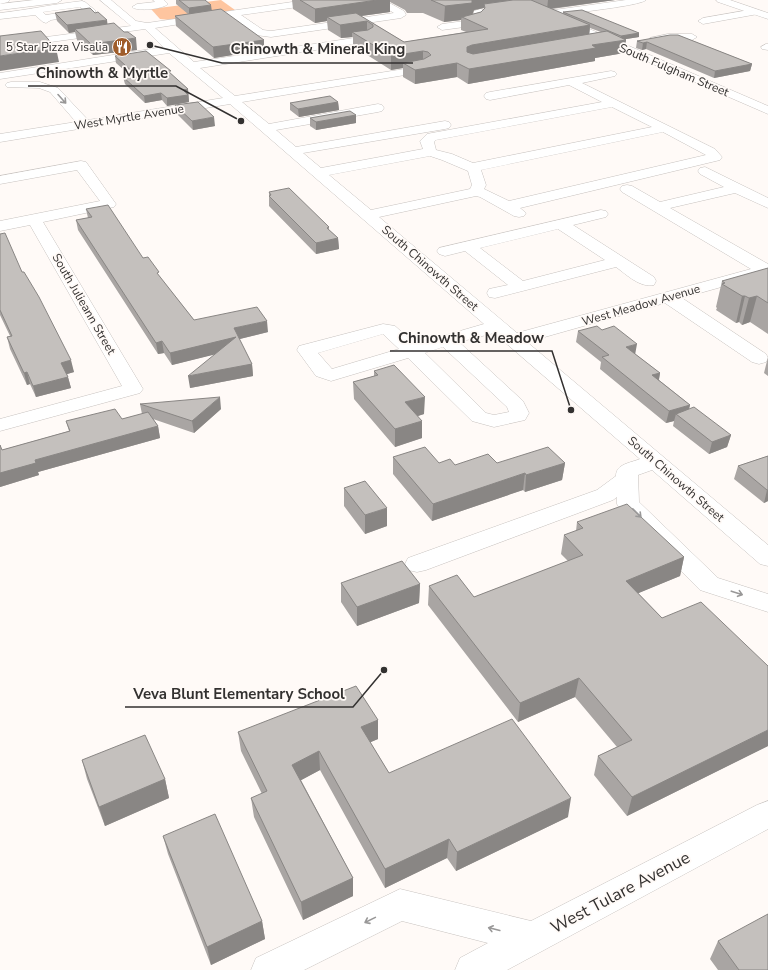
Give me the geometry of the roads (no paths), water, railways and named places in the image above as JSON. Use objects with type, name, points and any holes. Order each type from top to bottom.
[{"type":"main road","points":[[0,1],[5,0]]},
{"type":"main road","points":[[0,7],[58,0]]},
{"type":"main road","name":"South Chinowth Street","points":[[105,0],[134,23],[147,26],[171,49],[266,128],[768,558]]},
{"type":"main road","points":[[133,4],[163,4],[158,0]]},
{"type":"main road","points":[[0,46],[115,31],[249,10],[326,0]]},
{"type":"main road","points":[[232,13],[264,34],[401,15],[401,12],[377,0]]},
{"type":"main road","name":"South Fulgham Street","points":[[513,0],[768,110]]},
{"type":"main road","points":[[546,14],[609,6],[641,0]]},
{"type":"main road","points":[[721,0],[767,16]]},
{"type":"main road","points":[[239,3],[249,10]]},
{"type":"main road","name":"South Chinowth Street","points":[[133,4],[150,20],[147,26]]},
{"type":"main road","points":[[505,9],[526,6]]},
{"type":"main road","points":[[442,27],[475,23],[478,21],[477,13],[491,11]]},
{"type":"main road","points":[[703,21],[755,12]]},
{"type":"main road","points":[[0,16],[41,19],[121,13]]},
{"type":"main road","points":[[243,21],[297,14]]},
{"type":"main road","points":[[41,19],[63,38]]},
{"type":"main road","points":[[254,28],[307,20]]},
{"type":"main road","points":[[47,40],[52,45],[59,46],[117,37],[118,36],[115,31]]},
{"type":"main road","points":[[4,34],[13,44]]},
{"type":"main road","points":[[618,46],[668,37],[692,37]]},
{"type":"main road","points":[[191,66],[368,39]]},
{"type":"main road","points":[[586,44],[606,40]]},
{"type":"main road","points":[[0,76],[171,49]]},
{"type":"main road","name":"West Myrtle Avenue","points":[[0,138],[423,69]]},
{"type":"main road","points":[[490,96],[611,74]]},
{"type":"main road","points":[[508,206],[715,157],[698,145],[570,81]]},
{"type":"main road","points":[[0,86],[20,84],[48,87],[54,90],[85,124]]},
{"type":"main road","points":[[430,152],[426,141],[432,137],[614,103]]},
{"type":"main road","points":[[266,128],[378,108]]},
{"type":"main road","points":[[292,151],[461,122],[471,123],[483,128]]},
{"type":"main road","points":[[471,168],[665,128]]},
{"type":"main road","points":[[318,173],[430,152],[447,157],[474,169],[479,185],[476,192]]},
{"type":"main road","points":[[0,180],[81,165],[109,204],[0,226]]},
{"type":"main road","points":[[705,171],[768,204]]},
{"type":"main road","points":[[657,207],[737,188]]},
{"type":"main road","points":[[627,189],[767,269]]},
{"type":"main road","points":[[368,215],[476,192],[484,193],[508,206],[541,228]]},
{"type":"main road","points":[[445,251],[601,214]]},
{"type":"main road","name":"South Julieann Street","points":[[0,424],[133,389],[34,219]]},
{"type":"main road","points":[[560,224],[648,282]]},
{"type":"main road","points":[[468,246],[521,287]]},
{"type":"main road","points":[[495,293],[617,262]]},
{"type":"main road","name":"West Meadow Avenue","points":[[514,340],[767,269]]},
{"type":"main road","points":[[668,297],[759,358]]},
{"type":"main road","points":[[446,340],[516,405],[519,413],[518,416],[494,421],[480,417],[413,352],[388,330],[382,330],[306,350],[323,372],[330,375],[413,352],[446,340],[498,326]]},
{"type":"main road","points":[[656,461],[627,471],[628,504],[709,584],[768,603]]},
{"type":"main road","points":[[417,564],[605,495],[628,478]]},
{"type":"main road","name":"West Tulare Avenue","points":[[472,970],[768,814]]},
{"type":"main road","points":[[268,970],[400,905],[532,938]]},
{"type":"place","name":"Chinowth & Mineral King","points":[[150,45]]},
{"type":"place","name":"5 Star Pizza Visalia","points":[[122,47]]},
{"type":"place","name":"Chinowth & Myrtle","points":[[241,121]]},
{"type":"place","name":"Chinowth & Meadow","points":[[571,410]]},
{"type":"place","name":"Veva Blunt Elementary School","points":[[384,670]]}]
